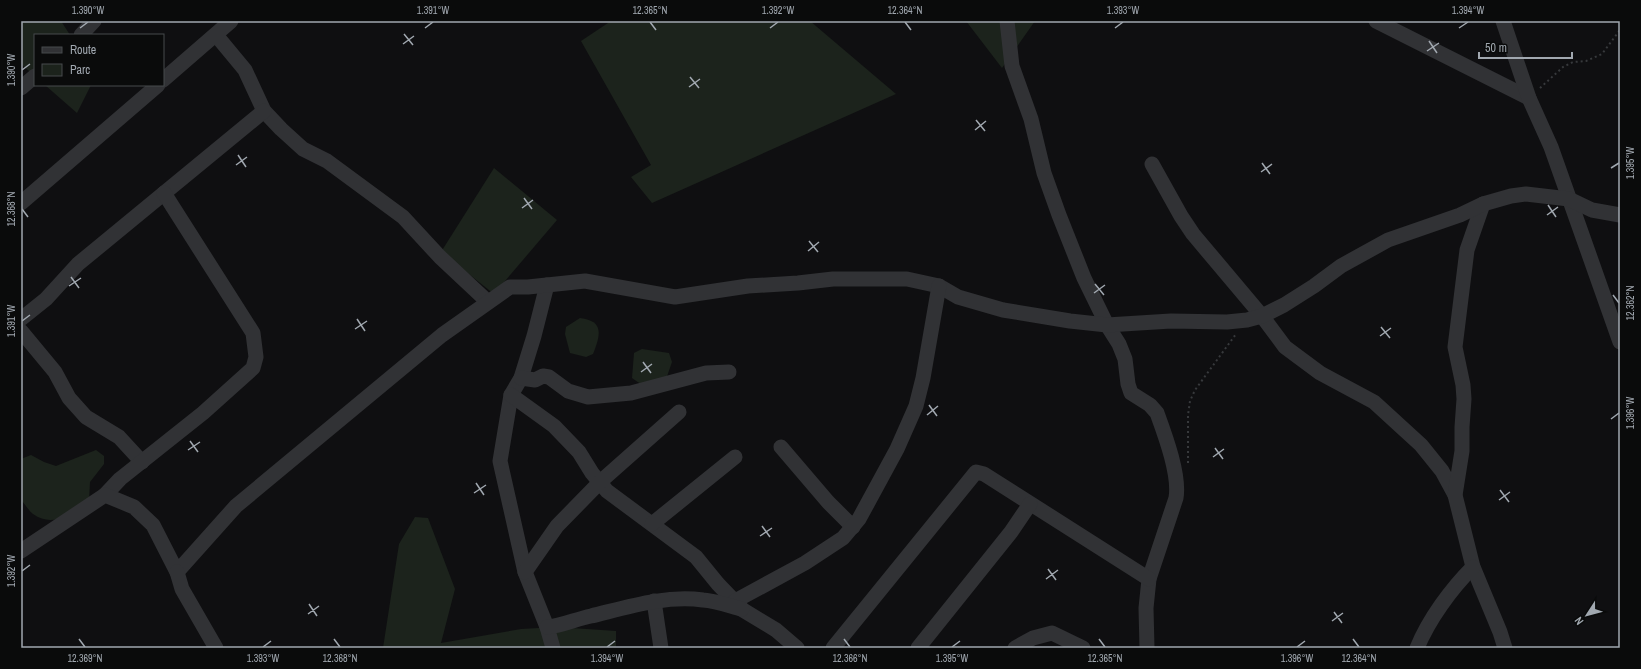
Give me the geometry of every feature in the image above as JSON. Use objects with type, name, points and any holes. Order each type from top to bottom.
[{"type":"street","points":[[82,34],[94,21]]},
{"type":"street","points":[[164,79],[231,21]]},
{"type":"street","points":[[1007,21],[1012,66],[1031,119],[1044,173],[1073,251],[1107,326],[1119,344],[1125,359],[1128,384],[1131,393],[1150,406],[1157,413],[1174,468],[1178,488],[1176,498],[1149,579],[1146,608],[1147,648]]},
{"type":"street","points":[[1376,21],[1530,98]]},
{"type":"street","points":[[1503,21],[1530,98],[1551,147],[1620,342]]},
{"type":"street","points":[[216,35],[245,70],[264,111],[303,149],[327,161],[403,217],[440,257],[488,302]]},
{"type":"street","points":[[21,88],[34,77]]},
{"type":"street","points":[[21,203],[157,86]]},
{"type":"street","points":[[21,319],[46,298],[78,264],[264,111]]},
{"type":"street","points":[[1152,164],[1181,216],[1193,234],[1262,316],[1285,347],[1320,373],[1374,402],[1421,445],[1442,471],[1455,495],[1473,567],[1500,632],[1505,648]]},
{"type":"street","points":[[21,551],[105,495],[120,479],[203,413],[253,368],[256,357],[253,333],[164,194]]},
{"type":"street","points":[[178,572],[236,506],[348,415],[442,335],[510,287],[528,287],[585,281],[675,298],[748,286],[833,279],[907,279],[939,286],[958,297],[1003,310],[1107,326],[1171,321],[1227,322],[1247,320],[1262,316],[1284,305],[1314,286],[1341,266],[1388,240],[1460,215],[1484,204],[1526,194],[1569,199],[1592,210],[1620,215]]},
{"type":"street","points":[[1455,495],[1462,451],[1464,399],[1463,385],[1455,347],[1467,250],[1484,204]]},
{"type":"street","points":[[547,285],[534,336],[521,378],[511,395],[500,461],[525,572],[547,627],[553,648]]},
{"type":"street","points":[[547,627],[556,626],[588,616],[678,598],[705,600],[739,606],[843,538],[859,519],[897,449],[916,406],[923,378],[939,286]]},
{"type":"street","points":[[21,331],[55,372],[69,398],[86,417],[119,437],[142,462]]},
{"type":"street","points":[[521,378],[535,380],[543,376],[549,377],[568,391],[588,396],[632,393],[706,373],[729,372]]},
{"type":"street","points":[[511,395],[554,426],[579,452],[607,491],[696,557],[718,584],[739,606],[776,630],[797,648]]},
{"type":"street","points":[[525,572],[557,526],[600,482],[679,412]]},
{"type":"street","points":[[781,447],[828,502],[853,527]]},
{"type":"street","points":[[652,524],[735,457]]},
{"type":"street","points":[[833,648],[976,472],[984,474],[1149,579]]},
{"type":"street","points":[[105,495],[134,507],[154,525],[178,572],[182,588],[216,648]]},
{"type":"street","points":[[918,648],[1011,532],[1030,504]]},
{"type":"street","points":[[1416,648],[1435,615],[1463,577],[1473,567]]},
{"type":"street","points":[[654,602],[661,648]]},
{"type":"street","points":[[1014,648],[1033,638],[1052,633],[1083,648]]},
{"type":"path","points":[[1530,98],[1563,67],[1573,62],[1586,61],[1602,54],[1620,30]]},
{"type":"path","points":[[1188,469],[1188,415],[1190,401],[1196,390],[1247,320]]},
{"type":"green space","points":[[21,21],[61,21],[69,34],[34,34],[34,75],[22,65],[21,67]]},
{"type":"green space","points":[[611,21],[810,21],[896,94],[652,203],[631,177],[651,165],[581,41]]},
{"type":"green space","points":[[966,21],[1035,21],[1002,68]]},
{"type":"green space","points":[[46,86],[90,86],[77,113]]},
{"type":"green space","points":[[494,168],[557,220],[494,294],[441,252]]},
{"type":"green space","points":[[580,318],[594,322],[597,326],[599,335],[593,354],[586,357],[570,353],[565,334],[566,327]]},
{"type":"green space","points":[[642,349],[669,353],[672,362],[665,382],[645,387],[632,378],[634,353]]},
{"type":"green space","points":[[96,450],[104,456],[104,464],[90,482],[89,501],[70,514],[56,519],[48,520],[41,518],[33,514],[21,500],[21,459],[31,455],[56,466]]},
{"type":"green space","points":[[415,517],[428,518],[455,589],[441,643],[521,629],[557,627],[616,631],[616,648],[383,648],[399,544]]}]
